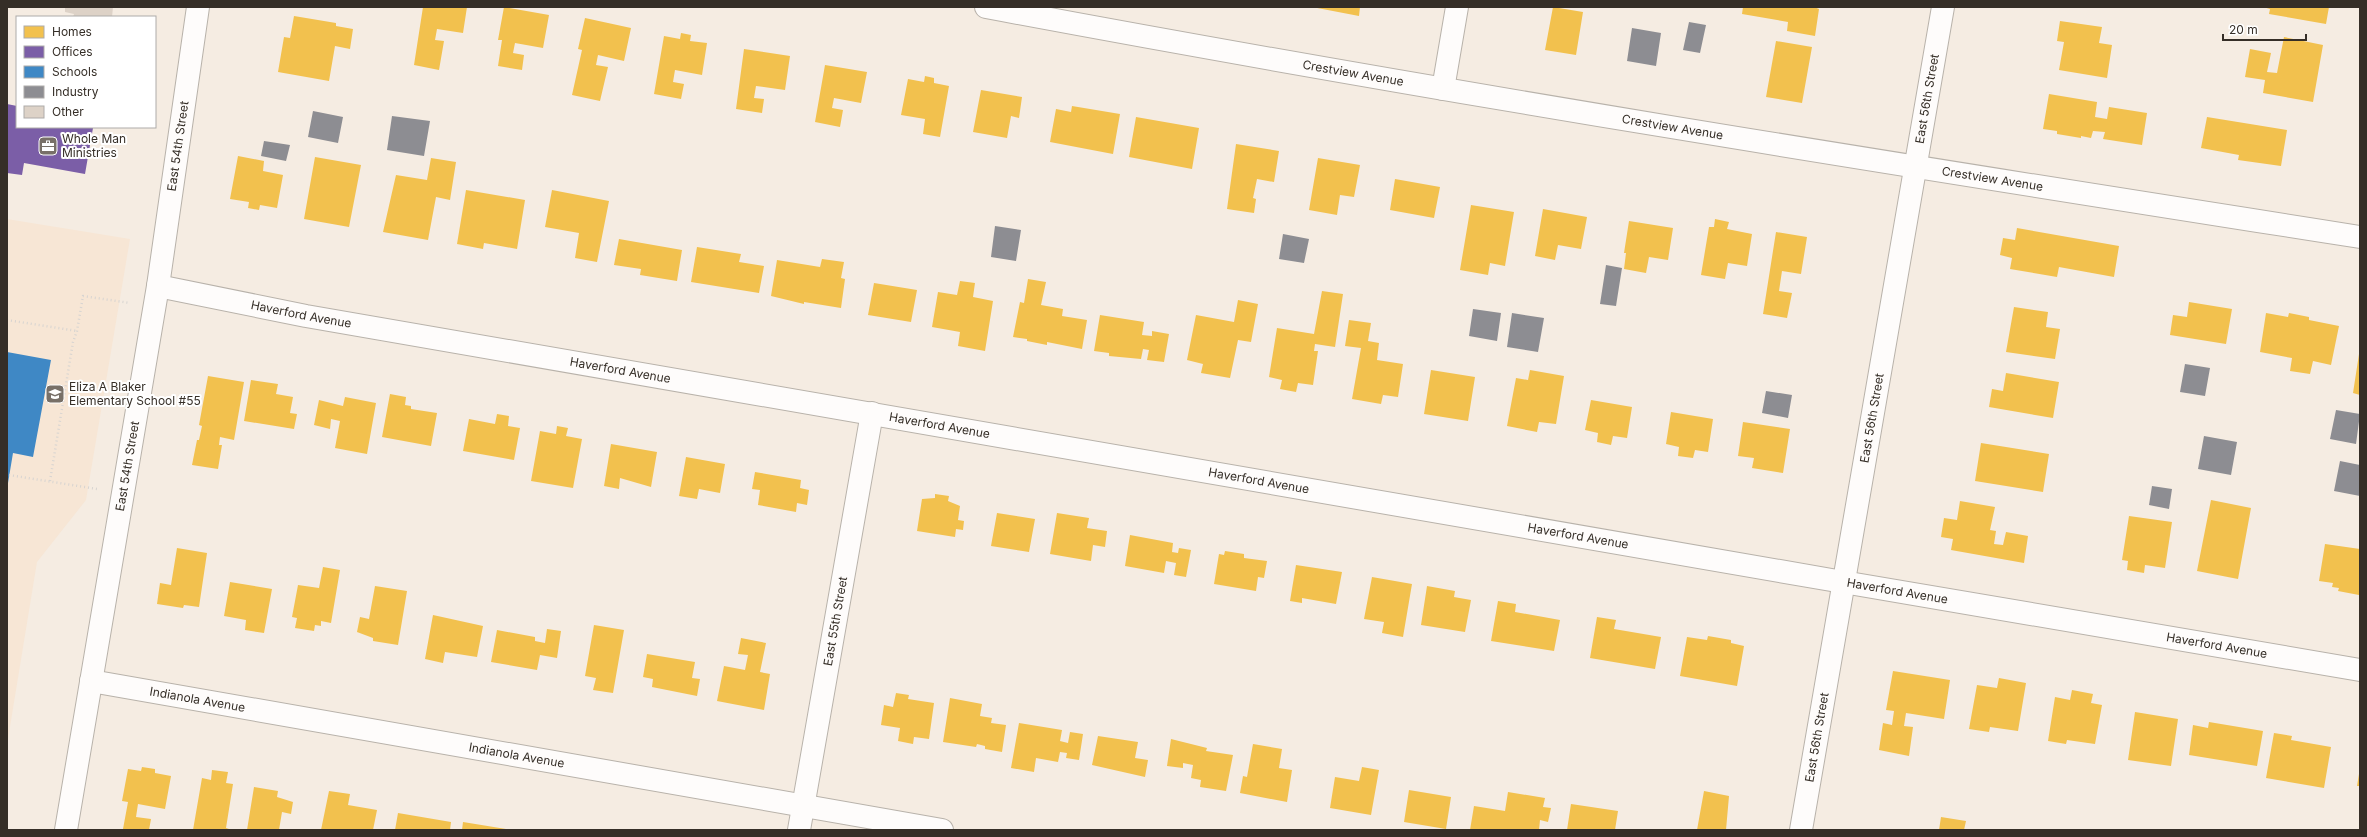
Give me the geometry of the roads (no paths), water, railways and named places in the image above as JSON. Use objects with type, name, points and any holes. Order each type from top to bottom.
[{"type":"street","name":"East 54th Street","points":[[66,830],[158,286],[198,7]]},
{"type":"street","name":"Crestview Avenue","points":[[986,7],[1024,11],[1226,52],[1443,89],[1914,167],[2360,238]]},
{"type":"street","points":[[1443,89],[1457,7]]},
{"type":"street","name":"East 56th Street","points":[[1801,830],[1914,167],[1943,7]]},
{"type":"street","name":"Haverford Avenue","points":[[158,286],[306,316],[2360,670]]},
{"type":"street","name":"East 55th Street","points":[[799,830],[872,413]]},
{"type":"street","name":"Indianola Avenue","points":[[91,681],[942,830]]},
{"type":"place","name":"Whole Man Ministries","points":[[48,146]]},
{"type":"place","name":"Eliza A Blaker Elementary School #55","points":[[55,394]]}]
